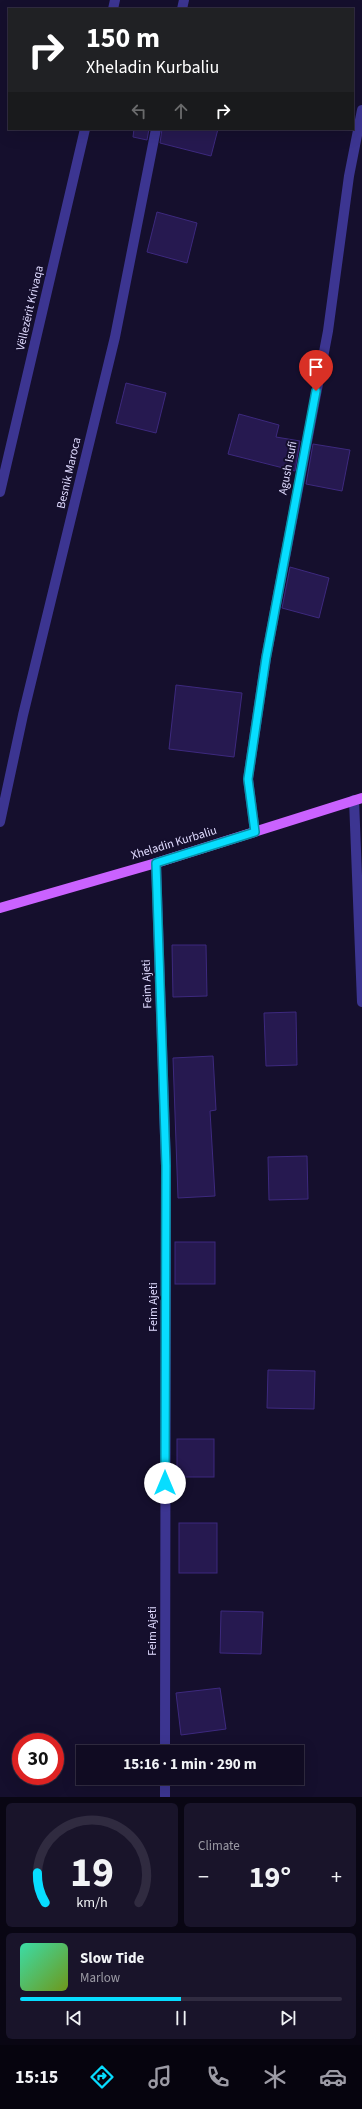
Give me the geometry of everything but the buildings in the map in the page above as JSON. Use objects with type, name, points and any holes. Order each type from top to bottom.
[{"type":"main road","name":"Xheladin Kurbaliu","points":[[0,908],[156,863],[358,799]]},
{"type":"street","name":"Agush Isufi","points":[[255,832],[248,779],[266,658],[328,331],[350,176],[362,110]]},
{"type":"street","name":"Vëllezërit Krivaqa","points":[[0,492],[85,130]]},
{"type":"street","name":"Besnik Maroca","points":[[0,822],[23,716],[115,337],[156,130]]},
{"type":"street","name":"Xheladin Kurbaliu","points":[[358,799],[362,1002]]},
{"type":"street","name":"Feim Ajeti","points":[[156,863],[166,1166],[165,1745]]},
{"type":"street","points":[[165,1785],[165,1797]]},
{"type":"route","points":[[165,1483],[166,1166],[156,863],[255,832],[248,779],[266,658],[316,391]]}]
